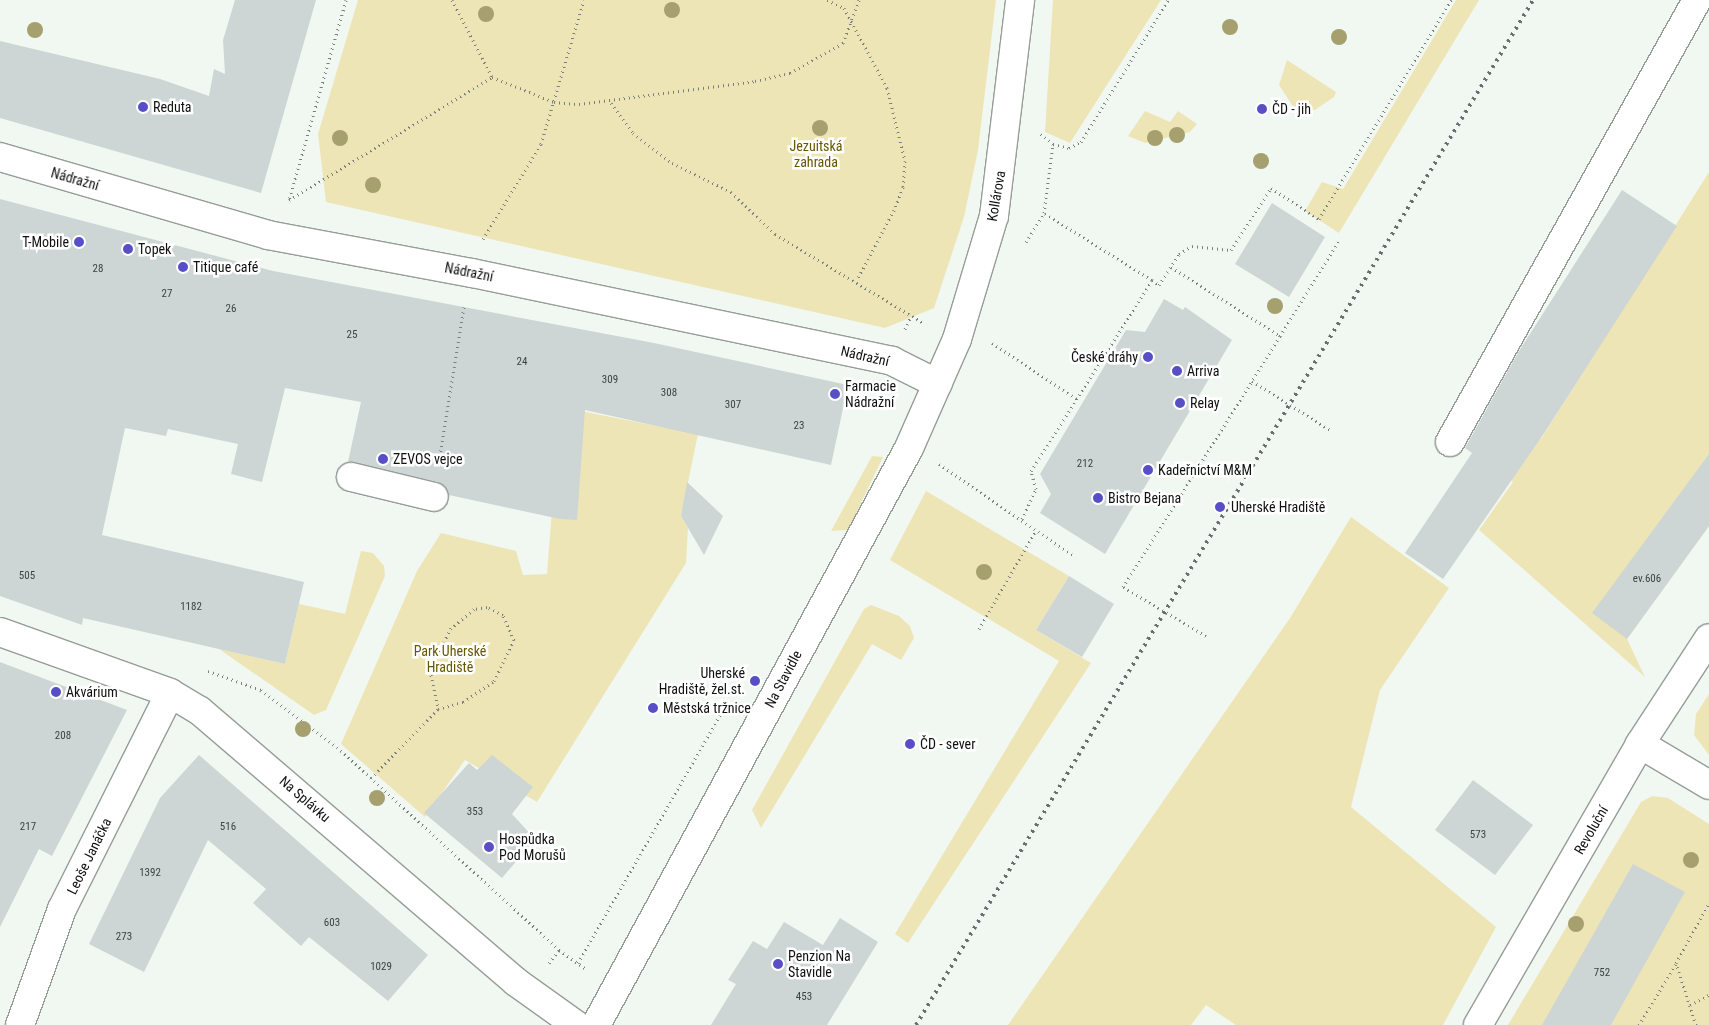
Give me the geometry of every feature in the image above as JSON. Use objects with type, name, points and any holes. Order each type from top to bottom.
[{"type":"street","name":"Kollárova","points":[[938,384],[957,339],[994,216],[1020,0]]},
{"type":"street","points":[[1450,442],[1697,0]]},
{"type":"street","name":"Nádražní","points":[[0,157],[268,235],[482,275],[892,361],[938,384]]},
{"type":"street","name":"Na Stavidle","points":[[596,1025],[909,448],[938,384]]},
{"type":"street","points":[[350,477],[434,497]]},
{"type":"street","name":"Na Splávku","points":[[0,632],[170,693],[212,719],[516,982],[576,1025]]},
{"type":"street","name":"Revoluční","points":[[1478,1025],[1640,744],[1709,638]]},
{"type":"street","name":"Leoše Janáčka","points":[[20,1025],[62,909],[170,693]]},
{"type":"street","points":[[1640,744],[1709,785]]},
{"type":"path","points":[[346,0],[289,200],[492,77]]},
{"type":"path","points":[[452,0],[492,77],[554,102],[611,103],[790,74],[843,43],[859,0]]},
{"type":"path","points":[[480,243],[539,149],[584,0]]},
{"type":"path","points":[[827,0],[844,8],[887,88],[905,161],[903,188],[894,210],[857,280]]},
{"type":"path","points":[[1038,130],[1053,144],[1069,148],[1081,142],[1168,0]]},
{"type":"path","points":[[1053,144],[1044,213],[1159,285],[1170,267],[1192,246],[1231,250],[1271,188],[1319,219],[1452,0]]},
{"type":"path","points":[[611,103],[632,133],[672,163],[731,192],[774,234],[857,280],[912,316],[957,339],[977,346],[990,342],[1077,398]]},
{"type":"path","points":[[1206,636],[1123,587],[1340,239]]},
{"type":"path","points":[[1170,267],[1280,336]]},
{"type":"path","points":[[1022,519],[1036,489],[1031,470],[1152,280]]},
{"type":"path","points":[[455,301],[474,305]]},
{"type":"path","points":[[434,497],[465,303]]},
{"type":"path","points":[[1252,381],[1330,430]]},
{"type":"path","points":[[936,462],[1022,519],[1035,532],[1074,556]]},
{"type":"path","points":[[979,629],[1035,532]]},
{"type":"path","points":[[371,778],[438,708],[463,702],[494,681],[514,640],[504,615],[487,607],[474,609],[451,628],[430,670],[438,708]]},
{"type":"path","points":[[578,963],[728,702]]},
{"type":"path","points":[[1639,1025],[1709,903]]},
{"type":"path","points":[[1676,963],[1696,1025]]},
{"type":"path","points":[[1690,1005],[1709,995]]},
{"type":"green space","name":"Jezuitská zahrada","points":[[358,0],[996,0],[978,150],[964,217],[934,308],[885,328],[326,202],[318,134]]},
{"type":"green space","points":[[1053,0],[1161,0],[1070,143],[1045,132]]},
{"type":"green space","points":[[1456,0],[1479,0],[1339,233],[1305,211],[1322,182],[1343,189]]},
{"type":"green space","points":[[1287,60],[1336,92],[1334,97],[1315,110],[1294,108],[1279,85]]},
{"type":"green space","points":[[1145,111],[1170,122],[1178,111],[1197,124],[1190,132],[1145,143],[1128,136]]},
{"type":"green space","points":[[1709,172],[1709,526],[1627,639],[1645,677],[1479,530],[1513,482],[1492,468],[1521,426],[1541,439]]},
{"type":"green space","name":"Park Uherské Hradiště","points":[[560,407],[698,434],[681,516],[688,528],[686,563],[537,802],[465,760],[425,817],[341,744],[417,571],[441,533],[516,551],[523,575],[547,574]]},
{"type":"green space","points":[[872,456],[883,457],[848,530],[831,531]]},
{"type":"green space","points":[[926,491],[1069,576],[1036,630],[1091,663],[908,943],[895,934],[1059,661],[890,560]]},
{"type":"green space","points":[[1351,517],[1449,588],[1380,690],[1351,807],[1496,927],[1443,1025],[1236,1025],[1206,1005],[1191,1025],[1008,1025],[1290,618]]},
{"type":"green space","points":[[361,551],[373,553],[384,566],[385,576],[326,710],[314,715],[219,649],[285,664],[299,604],[345,614]]},
{"type":"green space","points":[[871,605],[899,616],[910,626],[914,638],[901,660],[872,644],[761,828],[752,810],[864,609]]},
{"type":"green space","points":[[1709,694],[1709,755],[1694,735],[1696,714]]},
{"type":"green space","points":[[1652,796],[1668,798],[1709,824],[1709,1025],[1508,1025],[1641,802]]},
{"type":"building","name":"Reduta","points":[[235,0],[316,0],[261,193],[0,118],[0,41],[160,79],[209,96],[214,69],[225,74],[223,40]]},
{"type":"building","points":[[1622,190],[1677,226],[1545,432],[1443,579],[1405,553],[1472,453],[1465,448],[1519,351]]},
{"type":"building","points":[[0,199],[273,271],[654,343],[848,385],[831,465],[585,410],[577,520],[560,519],[449,495],[438,482],[348,462],[361,402],[285,388],[262,482],[231,474],[238,444],[168,429],[166,436],[125,428],[102,535],[304,582],[285,664],[83,618],[82,625],[0,596]]},
{"type":"building","points":[[1272,203],[1325,237],[1289,297],[1235,264]]},
{"type":"building","points":[[1164,299],[1183,310],[1185,307],[1232,340],[1105,554],[1040,513],[1051,494],[1040,474],[1126,330],[1145,332]]},
{"type":"building","points":[[1709,454],[1709,526],[1627,639],[1592,613]]},
{"type":"building","points":[[687,482],[723,516],[704,555],[681,516]]},
{"type":"building","points":[[1069,576],[1114,604],[1082,657],[1036,630]]},
{"type":"building","points":[[0,662],[127,710],[52,856],[39,849],[0,927]]},
{"type":"building","points":[[199,755],[428,955],[388,1001],[309,937],[301,946],[253,903],[266,889],[208,840],[144,972],[89,944],[160,798]]},
{"type":"building","points":[[492,755],[533,787],[512,814],[535,839],[502,878],[424,813],[469,763],[477,770]]},
{"type":"building","points":[[1473,780],[1533,825],[1495,875],[1435,830]]},
{"type":"building","points":[[1633,864],[1685,892],[1611,1025],[1542,1025]]},
{"type":"building","points":[[840,918],[878,942],[827,1025],[711,1025],[736,984],[728,980],[753,941],[767,949],[784,922],[823,945]]},
{"type":"railway","points":[[916,1025],[1533,0]]},
{"type":"place","name":"Reduta","points":[[143,107]]},
{"type":"place","name":"ČD - jih","points":[[1262,109]]},
{"type":"place","name":"T-Mobile","points":[[79,242]]},
{"type":"place","name":"Topek","points":[[128,249]]},
{"type":"place","name":"Titique café","points":[[183,267]]},
{"type":"place","name":"České dráhy","points":[[1148,357]]},
{"type":"place","name":"Arriva","points":[[1177,371]]},
{"type":"place","name":"Farmacie Nádražní","points":[[835,394]]},
{"type":"place","name":"Relay","points":[[1180,403]]},
{"type":"place","name":"ZEVOS vejce","points":[[383,459]]},
{"type":"place","name":"Kadeřnictví M&M","points":[[1148,470]]},
{"type":"place","name":"Bistro Bejana","points":[[1098,498]]},
{"type":"place","name":"Uherské Hradiště","points":[[1220,507]]},
{"type":"place","name":"Uherské Hradiště, žel.st.","points":[[755,681]]},
{"type":"place","name":"Akvárium","points":[[56,692]]},
{"type":"place","name":"Městská tržnice","points":[[653,708]]},
{"type":"place","name":"ČD - sever","points":[[910,744]]},
{"type":"place","name":"Hospůdka Pod Morušů","points":[[489,847]]},
{"type":"place","name":"Penzion Na Stavidle","points":[[778,964]]}]
